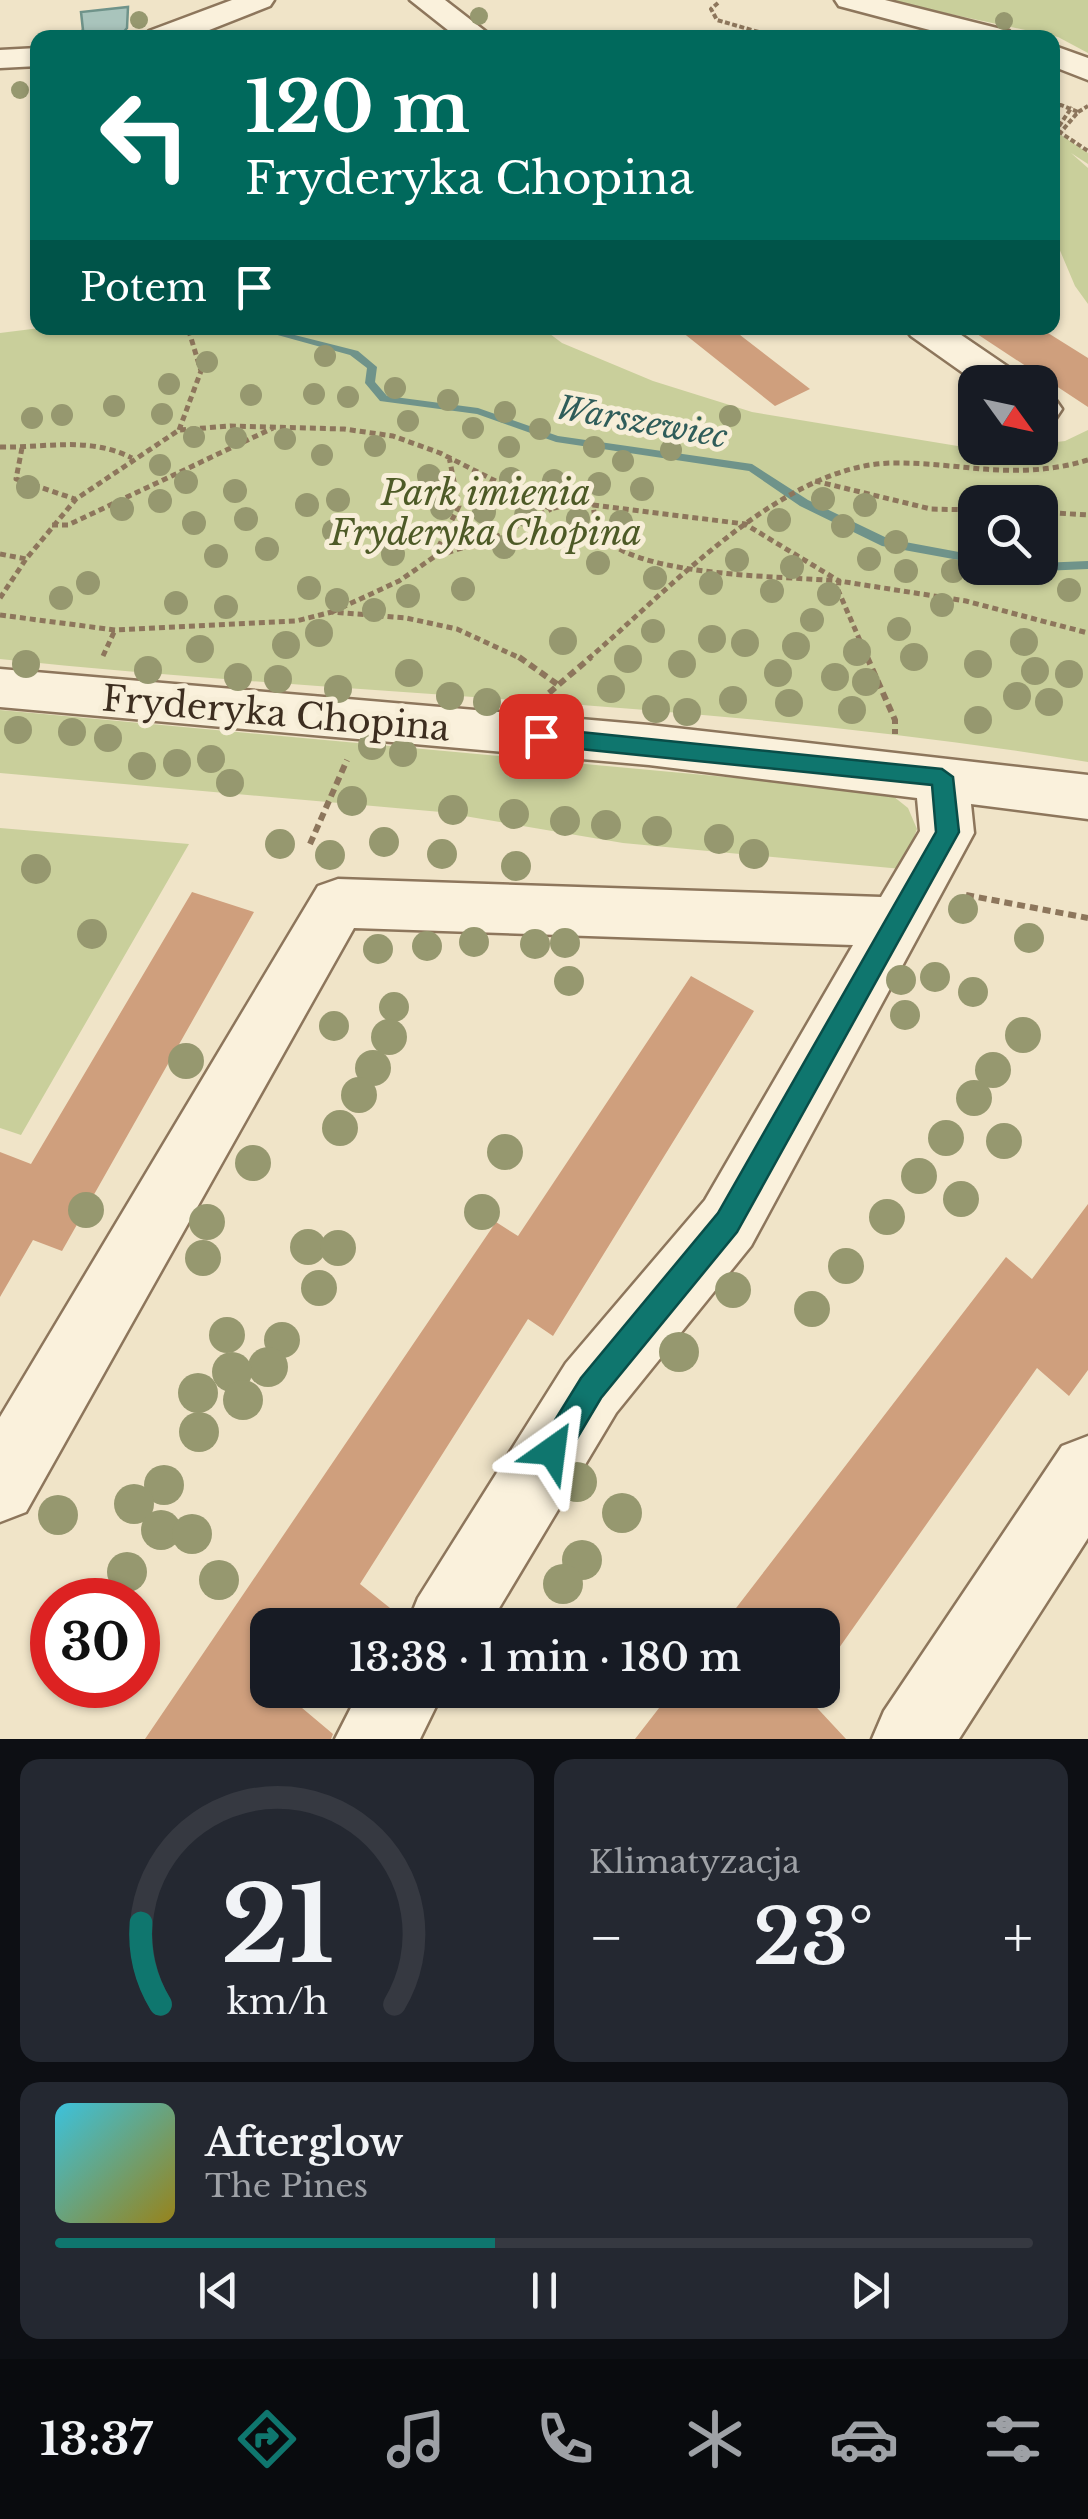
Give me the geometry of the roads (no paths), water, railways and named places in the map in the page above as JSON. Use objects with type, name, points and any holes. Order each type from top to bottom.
[{"type":"street","points":[[181,30],[259,0]]},
{"type":"street","points":[[425,0],[468,30]]},
{"type":"street","points":[[850,0],[967,30]]},
{"type":"street","points":[[0,59],[30,57]]},
{"type":"street","points":[[1060,58],[1088,70]]},
{"type":"street","points":[[934,335],[978,365]]},
{"type":"street","name":"Fryderyka Chopina","points":[[0,688],[649,745],[1088,797]]},
{"type":"street","points":[[455,1608],[591,1388],[728,1223],[948,832],[942,777]]},
{"type":"street","points":[[0,1486],[338,903],[907,904]]},
{"type":"street","points":[[912,1739],[1088,1472]]},
{"type":"street","points":[[375,1739],[394,1708]]},
{"type":"water","points":[[128,7],[127,28],[83,30],[81,12]]},
{"type":"waterway","name":"Warszewiec","points":[[284,335],[354,353],[372,367],[370,383],[384,399],[478,411],[556,439],[752,468],[804,503],[886,543],[958,556]]},
{"type":"waterway","name":"Warszewiec","points":[[1058,566],[1088,565]]},
{"type":"park label","name":"Park imienia Fryderyka Chopina","points":[[486,512]]}]
